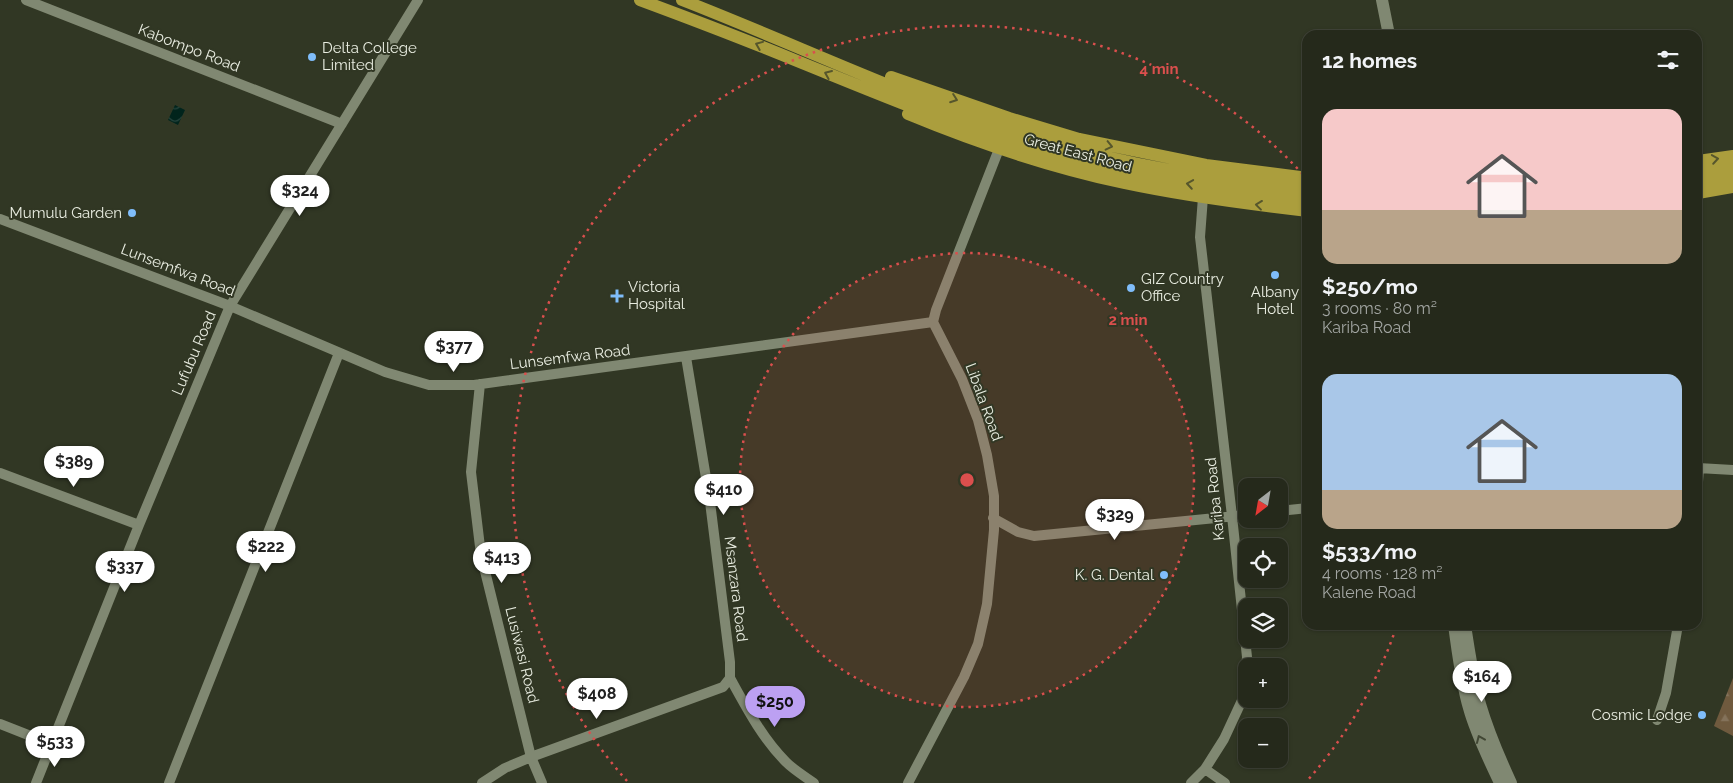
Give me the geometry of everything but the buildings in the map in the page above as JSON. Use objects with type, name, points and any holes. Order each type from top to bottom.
[{"type":"main road","name":"Great East Road","points":[[640,0],[733,35],[852,84],[1003,140],[1072,160],[1125,172],[1177,182],[1302,198]]},
{"type":"main road","name":"Great East Road","points":[[682,0],[946,108],[1006,129],[1128,162],[1302,187]]},
{"type":"main road","points":[[1382,0],[1388,30]]},
{"type":"main road","points":[[1391,0],[1396,30]]},
{"type":"main road","name":"Great East Road","points":[[857,71],[894,78],[1000,115],[1079,139],[1206,165],[1302,177]]},
{"type":"main road","name":"Great East Road","points":[[852,84],[885,105],[999,149],[1123,183],[1203,197],[1302,210]]},
{"type":"main road","points":[[1702,161],[1733,156]]},
{"type":"main road","points":[[1702,171],[1733,166]]},
{"type":"main road","points":[[1702,181],[1733,177]]},
{"type":"main road","points":[[1702,192],[1733,187]]},
{"type":"main road","points":[[1455,630],[1459,663],[1475,727],[1507,783]]},
{"type":"main road","points":[[1466,630],[1470,661],[1480,704],[1507,783]]},
{"type":"street","name":"Kabompo Road","points":[[26,0],[342,124]]},
{"type":"street","name":"Lufubu Road","points":[[36,783],[138,525],[230,306],[418,0]]},
{"type":"street","points":[[933,322],[999,149]]},
{"type":"street","name":"Kariba Road","points":[[1192,783],[1205,769],[1224,739],[1244,696],[1246,658],[1200,236],[1203,197]]},
{"type":"street","name":"Lunsemfwa Road","points":[[0,219],[230,306],[384,372],[430,385],[480,384],[933,322]]},
{"type":"street","name":"Libala Road","points":[[908,783],[964,677],[978,644],[987,604],[993,539],[992,488],[987,455],[978,420],[962,379],[933,322]]},
{"type":"street","points":[[168,783],[339,353]]},
{"type":"street","name":"Msanzara Road","points":[[686,357],[710,502],[730,662],[730,678]]},
{"type":"street","name":"Lusiwasi Road","points":[[480,384],[472,472],[482,555],[531,756],[542,783]]},
{"type":"street","points":[[1702,468],[1733,470]]},
{"type":"street","points":[[0,473],[138,525]]},
{"type":"street","points":[[1288,510],[1302,509]]},
{"type":"street","points":[[993,518],[1018,532],[1034,536],[1238,515]]},
{"type":"street","points":[[1657,720],[1666,693],[1677,630]]},
{"type":"street","points":[[482,783],[505,768],[531,756],[723,687],[730,678],[758,727],[776,750],[787,762],[814,783]]},
{"type":"street","points":[[0,724],[51,744]]},
{"type":"street","points":[[1205,769],[1225,783]]},
{"type":"green space","points":[[1733,678],[1733,736],[1714,726]]},
{"type":"water","points":[[175,105],[185,110],[178,125],[168,120]]},
{"type":"place","name":"Delta College Limited","points":[[312,57]]},
{"type":"place","name":"Mumulu Garden","points":[[132,213]]},
{"type":"place","name":"Albany Hotel","points":[[1275,275]]},
{"type":"place","name":"GIZ Country Office","points":[[1131,288]]},
{"type":"place","name":"Victoria Hospital","points":[[617,296]]},
{"type":"place","name":"K. G. Dental","points":[[1164,575]]},
{"type":"place","name":"Cosmic Lodge","points":[[1702,715]]}]
